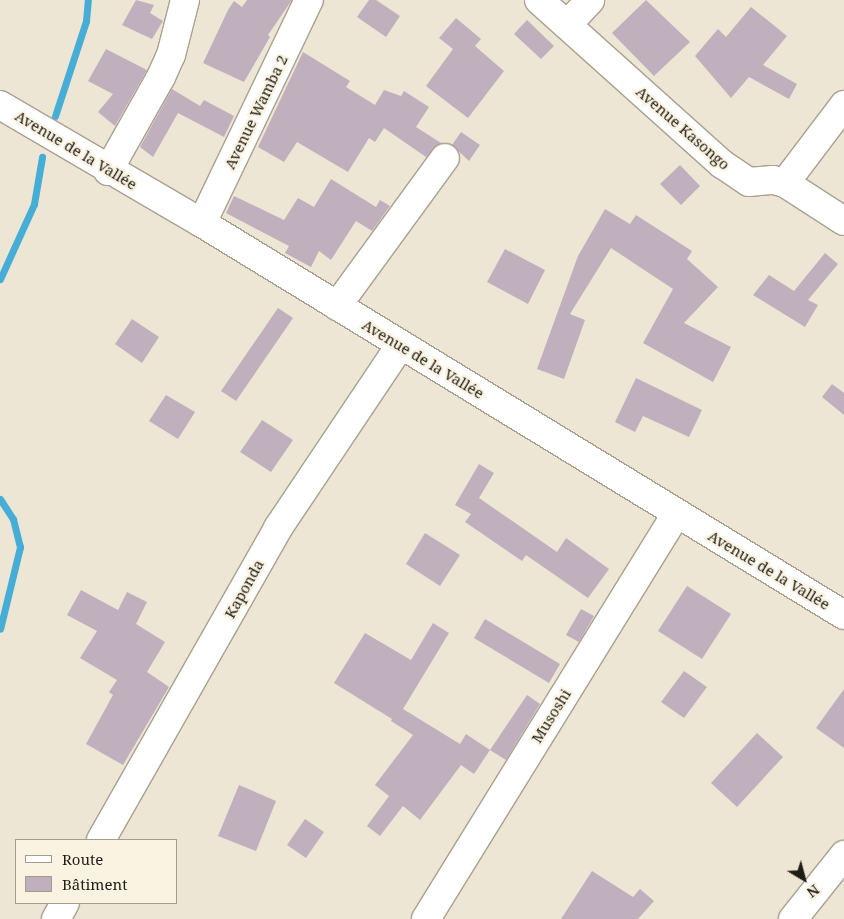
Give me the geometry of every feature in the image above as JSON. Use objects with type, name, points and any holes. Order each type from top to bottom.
[{"type":"street","points":[[108,171],[161,77],[171,55],[184,0]]},
{"type":"street","name":"Avenue Wamba 2","points":[[202,223],[309,0]]},
{"type":"street","name":"Avenue Kasongo","points":[[539,0],[722,164],[749,182],[773,180],[785,183],[844,222]]},
{"type":"street","points":[[566,25],[590,0]]},
{"type":"street","points":[[785,183],[844,105]]},
{"type":"street","name":"Avenue de la Vallée","points":[[0,106],[108,171],[202,223],[400,346],[844,615]]},
{"type":"street","points":[[337,306],[445,158]]},
{"type":"street","name":"Kaponda","points":[[102,839],[278,528],[400,346]]},
{"type":"street","name":"Musoshi","points":[[426,919],[676,514]]},
{"type":"street","points":[[793,919],[844,855]]},
{"type":"street","points":[[56,919],[64,904]]},
{"type":"building","points":[[136,0],[154,5],[150,13],[163,21],[152,39],[122,25]]},
{"type":"building","points":[[247,0],[292,0],[268,35],[270,37],[244,82],[203,63],[234,1],[242,7]]},
{"type":"building","points":[[369,0],[376,0],[400,16],[386,37],[357,17]]},
{"type":"building","points":[[646,0],[690,42],[654,76],[612,33]]},
{"type":"building","points":[[751,7],[787,36],[763,65],[797,84],[789,99],[749,77],[731,98],[695,56],[718,29],[726,37]]},
{"type":"building","points":[[456,18],[481,39],[475,46],[504,71],[468,118],[426,86],[453,49],[439,38]]},
{"type":"building","points":[[527,20],[554,46],[541,59],[514,34]]},
{"type":"building","points":[[106,49],[147,70],[115,126],[98,112],[113,94],[88,81]]},
{"type":"building","points":[[303,52],[350,81],[346,87],[375,105],[384,90],[401,96],[404,91],[429,107],[416,127],[441,143],[426,157],[384,128],[375,142],[369,138],[348,172],[297,142],[284,162],[258,147]]},
{"type":"building","points":[[172,89],[200,106],[204,100],[234,116],[224,137],[178,113],[153,157],[140,147]]},
{"type":"building","points":[[461,132],[480,145],[469,161],[452,145]]},
{"type":"building","points":[[680,165],[700,186],[681,205],[660,184]]},
{"type":"building","points":[[331,179],[376,207],[380,200],[390,206],[372,231],[356,221],[331,260],[319,251],[311,267],[285,253],[289,246],[226,213],[234,196],[284,220],[298,198],[314,207]]},
{"type":"building","points":[[605,209],[630,224],[636,215],[692,251],[687,259],[718,287],[684,323],[731,347],[713,382],[643,343],[673,289],[611,248],[570,314],[585,320],[564,379],[537,369],[578,256]]},
{"type":"building","points":[[505,249],[545,270],[528,304],[487,282]]},
{"type":"building","points":[[825,253],[838,264],[808,300],[818,305],[805,327],[753,295],[769,275],[794,291]]},
{"type":"building","points":[[278,308],[293,318],[236,401],[221,391]]},
{"type":"building","points":[[132,319],[159,337],[142,363],[115,344]]},
{"type":"building","points":[[636,378],[702,410],[689,437],[643,416],[635,432],[615,422]]},
{"type":"building","points":[[832,384],[844,393],[844,415],[822,397]]},
{"type":"building","points":[[166,395],[195,412],[178,439],[149,421]]},
{"type":"building","points":[[262,420],[293,440],[271,472],[240,452]]},
{"type":"building","points":[[479,464],[494,473],[479,498],[557,552],[566,538],[609,569],[588,598],[526,555],[522,561],[465,522],[471,514],[455,505]]},
{"type":"building","points":[[425,533],[460,555],[440,586],[406,564]]},
{"type":"building","points":[[687,586],[731,614],[702,659],[658,631]]},
{"type":"building","points":[[81,590],[118,610],[127,592],[147,602],[136,624],[165,642],[147,672],[169,687],[123,765],[86,744],[113,695],[109,692],[117,680],[80,658],[97,631],[67,615]]},
{"type":"building","points":[[581,609],[594,616],[579,642],[566,635]]},
{"type":"building","points":[[485,619],[560,664],[549,683],[474,638]]},
{"type":"building","points":[[433,623],[449,633],[403,709],[460,744],[466,734],[490,750],[474,774],[461,765],[420,820],[403,806],[380,836],[367,826],[389,796],[375,785],[413,735],[391,721],[392,719],[334,683],[365,633],[411,660]]},
{"type":"building","points":[[684,671],[707,687],[684,718],[661,702]]},
{"type":"building","points":[[844,689],[844,748],[816,728]]},
{"type":"building","points":[[527,695],[540,704],[506,760],[490,750]]},
{"type":"building","points":[[757,733],[783,757],[737,807],[711,783]]},
{"type":"building","points":[[239,785],[276,801],[256,851],[218,836]]},
{"type":"building","points":[[305,819],[324,832],[306,858],[287,845]]},
{"type":"building","points":[[592,871],[633,897],[640,889],[654,901],[638,919],[561,919]]},
{"type":"waterway","points":[[55,116],[86,21],[88,0]]},
{"type":"waterway","points":[[0,279],[34,204],[42,157]]},
{"type":"waterway","points":[[0,499],[13,519],[20,547],[0,629]]}]
